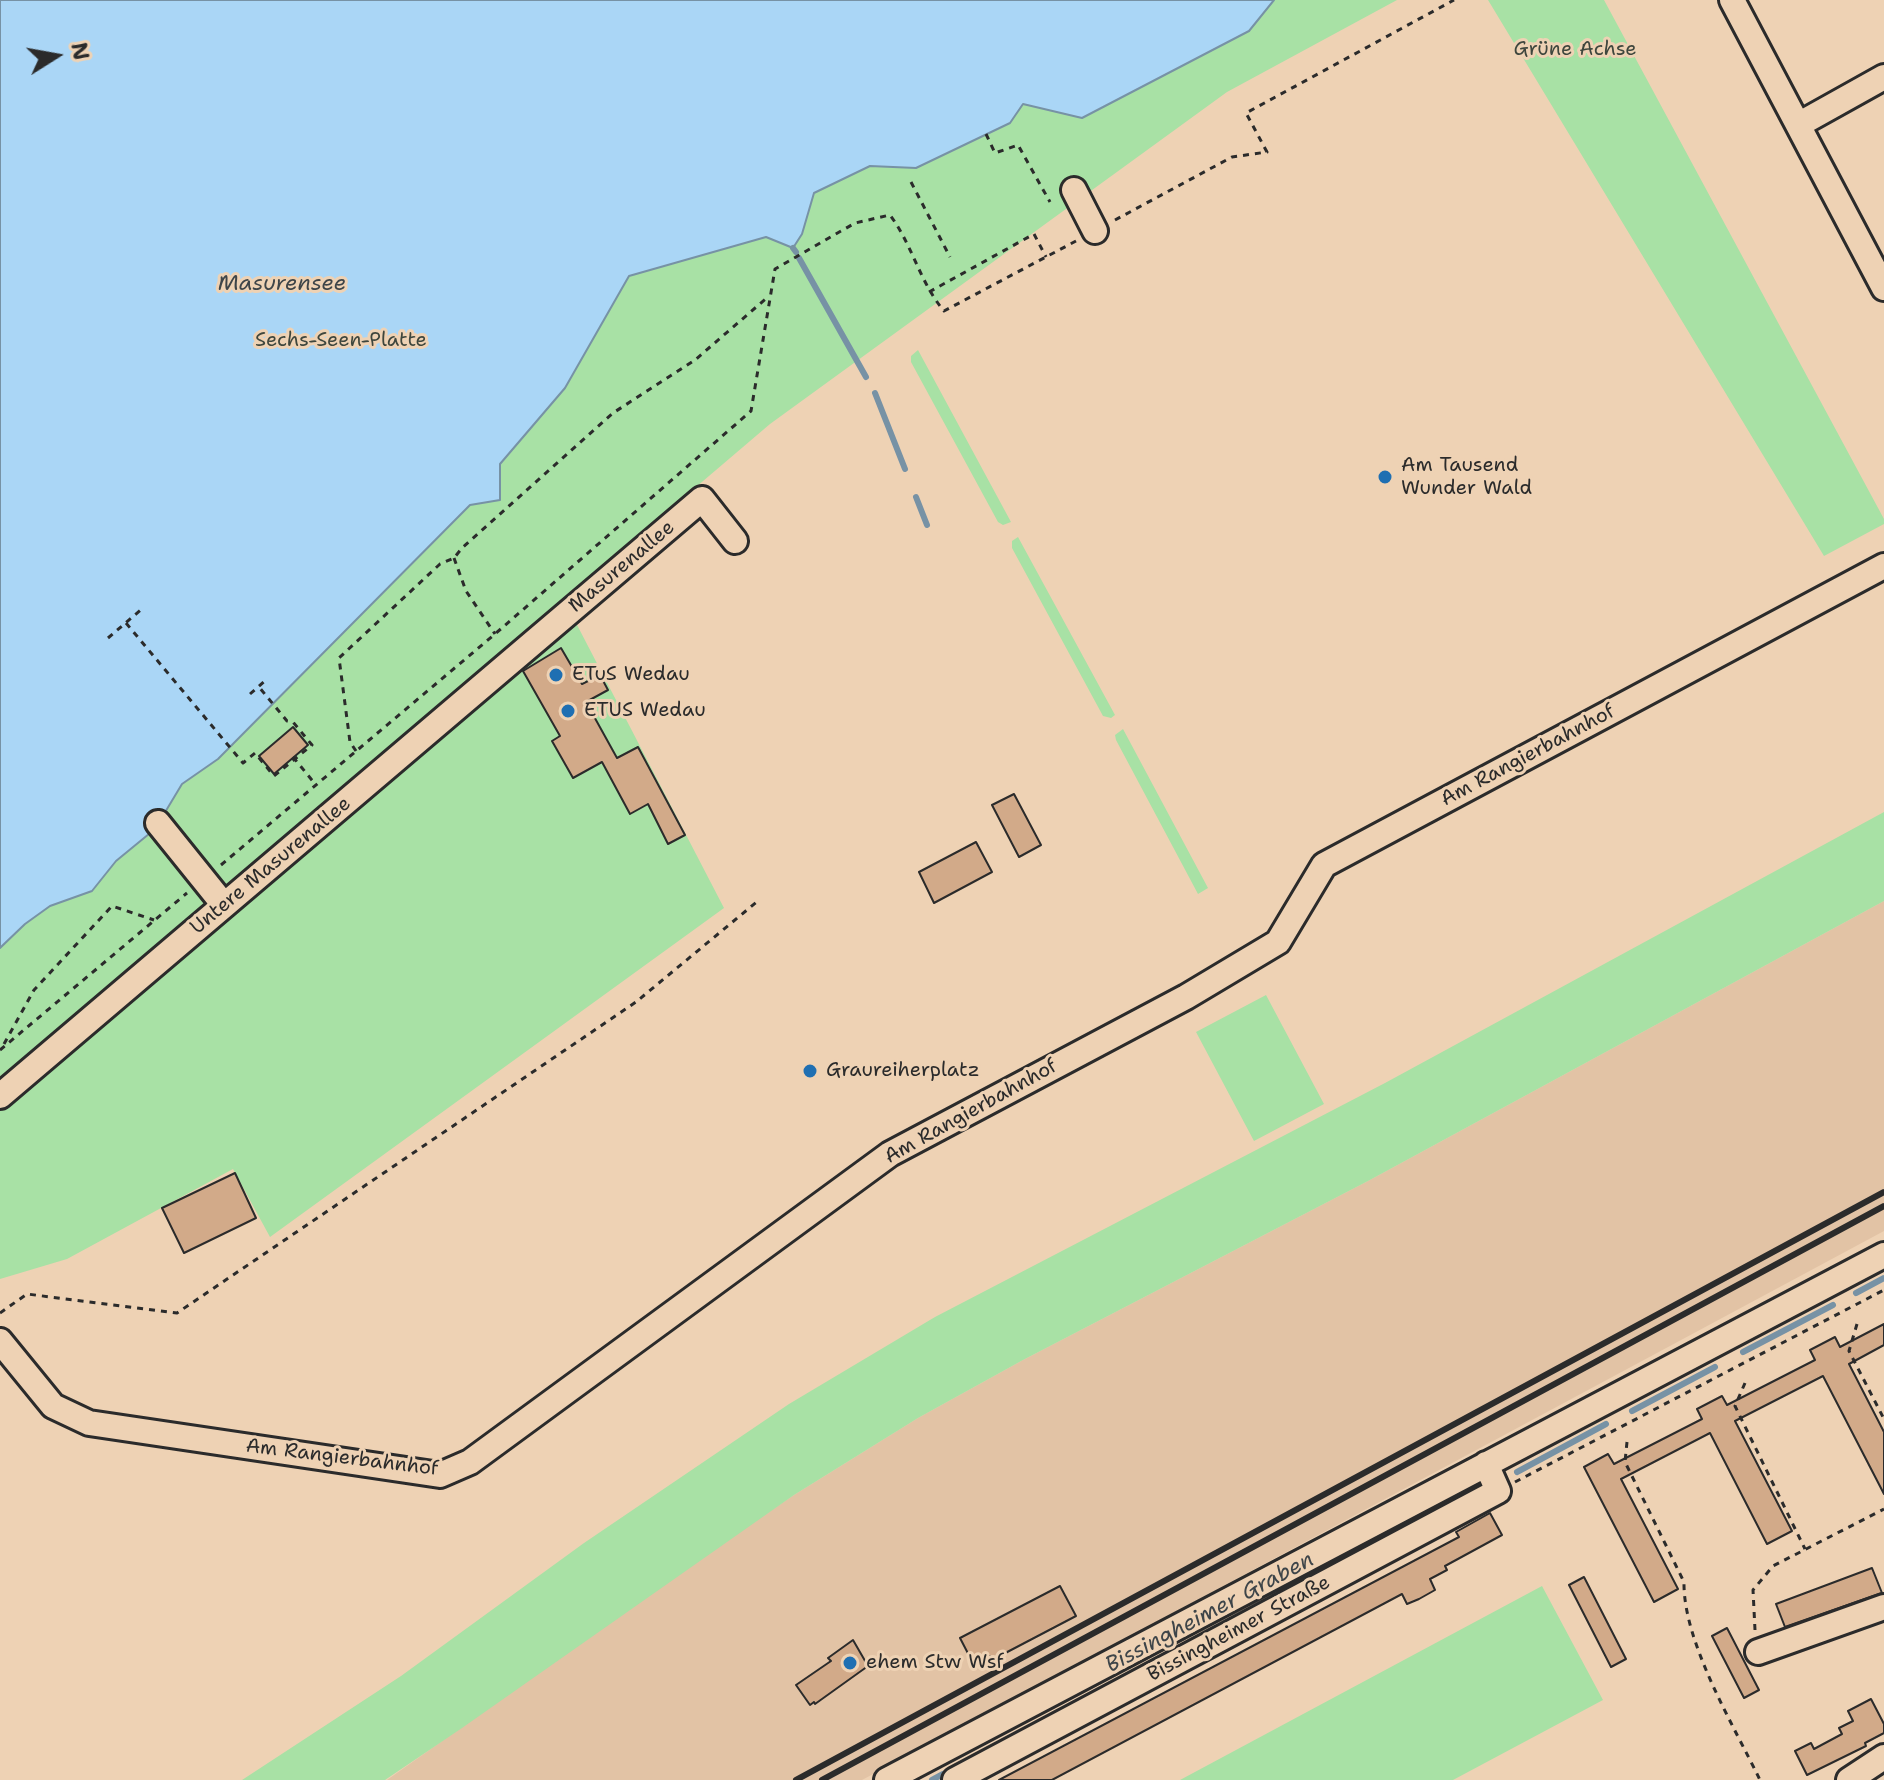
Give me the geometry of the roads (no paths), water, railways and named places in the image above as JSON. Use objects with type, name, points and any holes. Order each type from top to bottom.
[{"type":"street","points":[[1732,0],[1884,288]]},
{"type":"street","points":[[1798,125],[1884,77]]},
{"type":"street","points":[[1074,190],[1095,231]]},
{"type":"street","name":"Masurenallee","points":[[542,635],[702,499],[735,541]]},
{"type":"street","name":"Am Rangierbahnhof","points":[[0,1341],[53,1406],[89,1423],[440,1475],[460,1467],[890,1154],[1186,997],[1278,942],[1324,865],[1884,566]]},
{"type":"street","name":"Untere Masurenallee","points":[[0,1096],[542,635]]},
{"type":"street","points":[[158,823],[224,905]]},
{"type":"street","name":"Bissingheimer Straße","points":[[887,1780],[1884,1255]]},
{"type":"street","name":"Bissingheimer Straße","points":[[959,1779],[1498,1491],[1486,1464]]},
{"type":"street","points":[[1758,1652],[1884,1607]]},
{"type":"street","points":[[947,1749],[959,1779]]},
{"type":"street","points":[[1849,1780],[1884,1757]]},
{"type":"water","name":"Masurensee","points":[[0,0],[1274,0],[1249,31],[1082,118],[1023,104],[1010,123],[916,168],[870,166],[814,193],[802,234],[793,248],[766,237],[629,276],[565,388],[500,464],[500,500],[470,505],[218,759],[182,784],[155,829],[116,861],[92,891],[50,906],[0,948]]},
{"type":"waterway","points":[[793,248],[796,252]]},
{"type":"waterway","points":[[799,258],[866,377]]},
{"type":"waterway","points":[[875,393],[905,469]]},
{"type":"waterway","points":[[916,497],[927,525]]},
{"type":"waterway","name":"Bissingheimer Graben","points":[[1856,1293],[1884,1278]]},
{"type":"waterway","name":"Bissingheimer Graben","points":[[1743,1352],[1833,1305]]},
{"type":"waterway","name":"Bissingheimer Graben","points":[[1632,1411],[1715,1367]]},
{"type":"waterway","name":"Bissingheimer Graben","points":[[1517,1472],[1606,1424]]},
{"type":"waterway","name":"Bissingheimer Graben","points":[[932,1780],[943,1774]]},
{"type":"railway","points":[[796,1780],[1884,1192]]},
{"type":"railway","points":[[822,1780],[1884,1206]]},
{"type":"place","name":"Am Tausend Wunder Wald","points":[[1385,477]]},
{"type":"place","name":"ETuS Wedau","points":[[556,675]]},
{"type":"place","name":"ETUS Wedau","points":[[568,711]]},
{"type":"place","name":"Graureiherplatz","points":[[810,1071]]},
{"type":"place","name":"ehem Stw Wsf","points":[[850,1663]]},
{"type":"park label","name":"Grüne Achse","points":[[1575,50]]},
{"type":"park label","name":"Sechs-Seen-Platte","points":[[341,341]]}]
